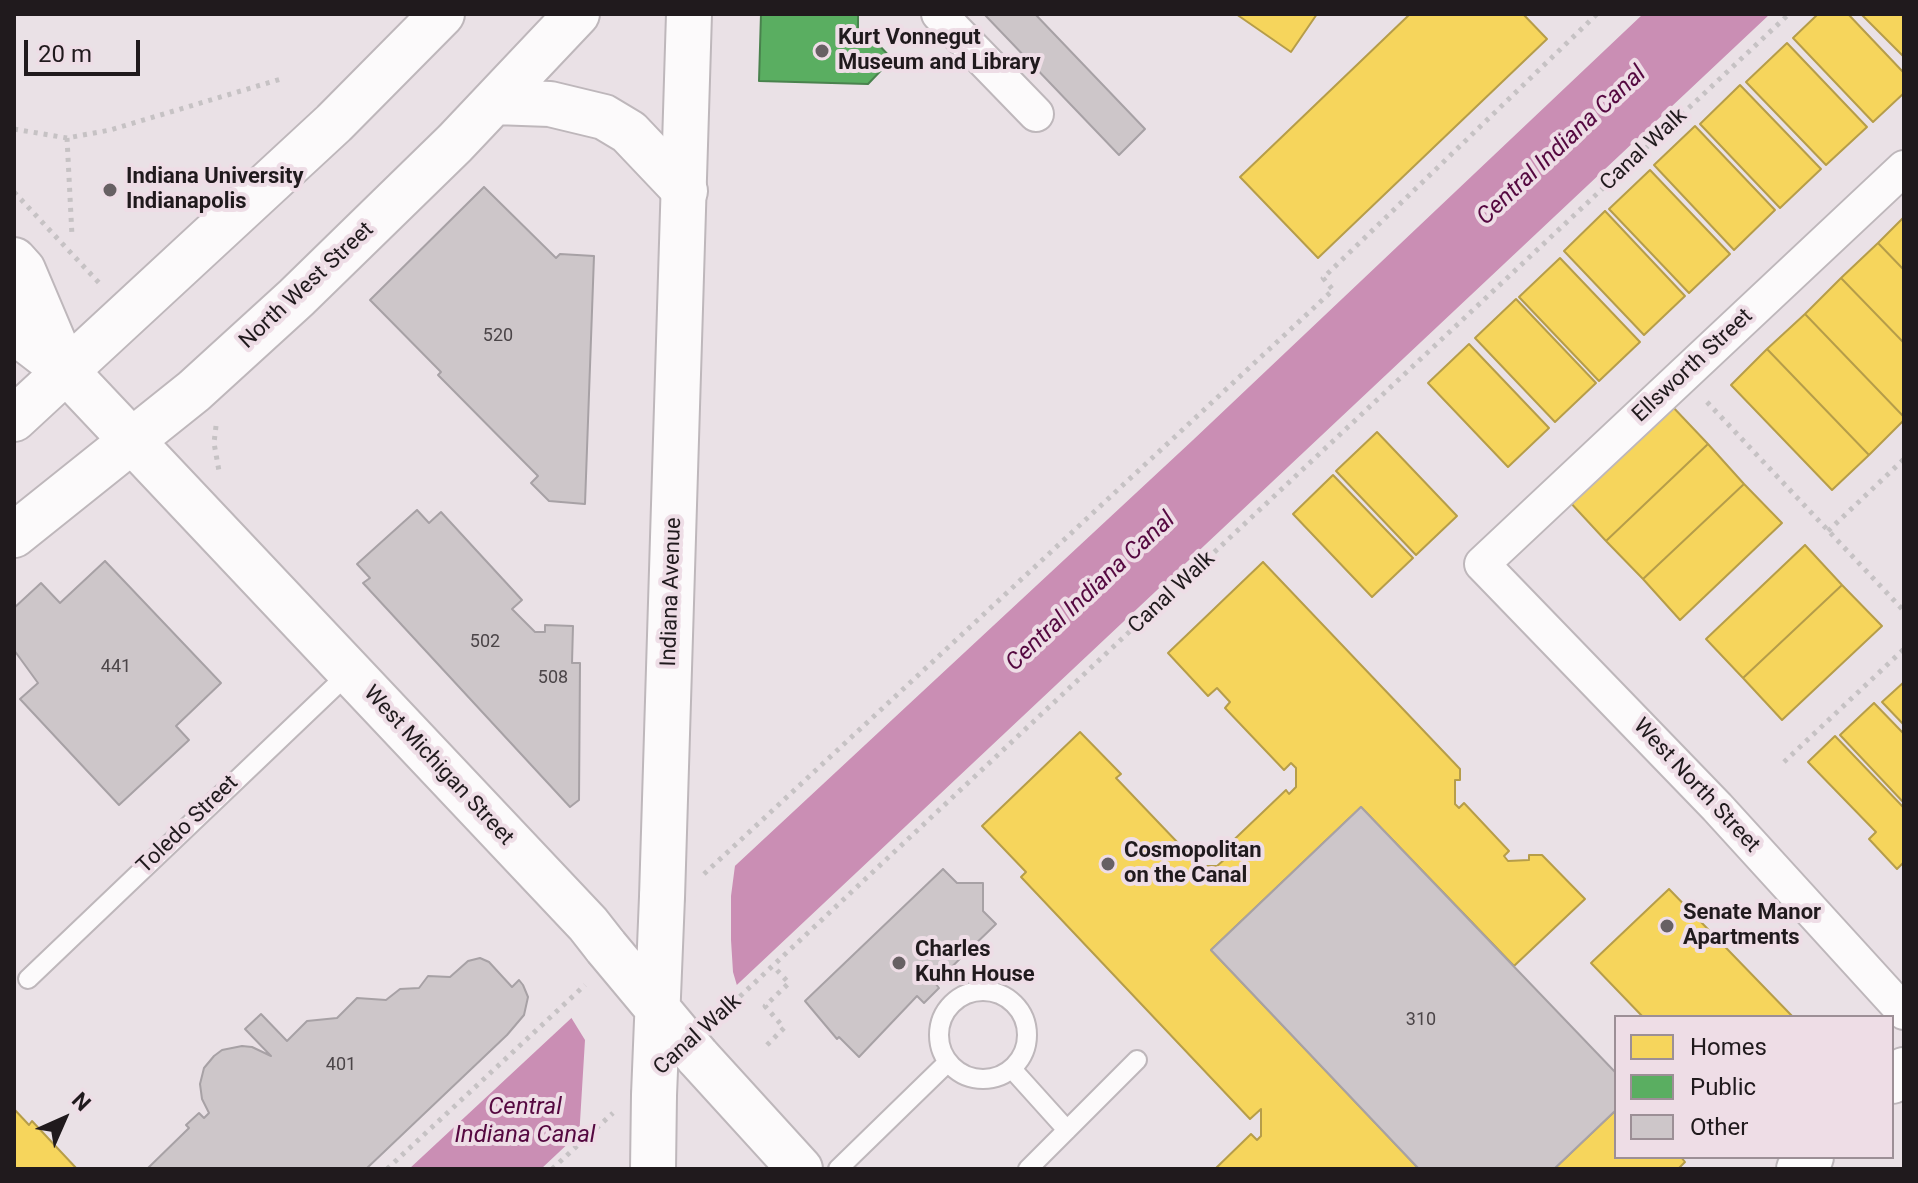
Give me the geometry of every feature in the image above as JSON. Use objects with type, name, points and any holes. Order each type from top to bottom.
[{"type":"main road","points":[[14,419],[334,123],[442,14]]},
{"type":"main road","name":"North West Street","points":[[14,535],[194,391],[296,298],[495,102],[577,14]]},
{"type":"main road","name":"Indiana Avenue","points":[[653,1169],[638,1100],[657,1008],[689,14]]},
{"type":"main road","points":[[495,102],[550,104],[604,117],[629,132],[685,191]]},
{"type":"main road","name":"West Michigan Street","points":[[14,260],[23,270],[66,371]]},
{"type":"main road","name":"West Michigan Street","points":[[14,331],[66,371],[588,924],[596,966],[706,1038],[800,1169]]},
{"type":"street","points":[[939,14],[1036,114]]},
{"type":"street","name":"Ellsworth Street","points":[[1482,564],[1904,168]]},
{"type":"street","name":"West North Street","points":[[1482,564],[1717,807],[1904,1012]]},
{"type":"lane","name":"Toledo Street","points":[[28,979],[350,672]]},
{"type":"lane","points":[[981,990],[995,992],[1009,999],[1020,1010],[1028,1039],[1024,1054],[1012,1069],[988,1080],[973,1079],[948,1062],[941,1050],[940,1022],[956,1000],[981,990]]},
{"type":"lane","points":[[1028,1169],[1137,1060]]},
{"type":"lane","points":[[838,1169],[948,1062]]},
{"type":"lane","points":[[1012,1069],[1067,1130]]},
{"type":"path","points":[[702,876],[1333,290],[1323,278],[1597,14]]},
{"type":"path","name":"Canal Walk","points":[[706,1038],[774,967],[1789,14]]},
{"type":"path","points":[[14,129],[67,138],[110,130],[281,79]]},
{"type":"path","points":[[67,138],[72,236]]},
{"type":"path","points":[[14,192],[83,264]]},
{"type":"path","points":[[1705,400],[1904,611]]},
{"type":"path","points":[[214,443],[222,481]]},
{"type":"path","points":[[1828,531],[1904,459]]},
{"type":"path","points":[[1784,762],[1904,649]]},
{"type":"path","points":[[387,1169],[596,966]]},
{"type":"path","points":[[767,1045],[784,1028],[765,1006],[789,983],[774,967]]},
{"type":"path","points":[[552,1169],[638,1100]]},
{"type":"water","name":"Central Indiana Canal","points":[[1643,14],[1770,14],[541,1169],[409,1169],[1193,440]]},
{"type":"pier","points":[[736,858],[731,896],[731,940],[733,972],[738,989],[579,1138],[585,1040],[569,1014]]},
{"type":"building: Homes","points":[[1236,14],[1317,14],[1291,52]]},
{"type":"building: Homes","points":[[1410,14],[1523,14],[1547,39],[1318,258],[1240,177]]},
{"type":"building: Homes","points":[[1818,14],[1848,14],[1904,73],[1904,93],[1873,122],[1793,38]]},
{"type":"building: Homes","points":[[1861,14],[1904,14],[1904,57]]},
{"type":"building: Homes","points":[[1787,43],[1867,127],[1826,165],[1746,82]]},
{"type":"building: Homes","points":[[1740,85],[1821,169],[1780,208],[1700,124]]},
{"type":"building: Homes","points":[[1695,126],[1775,210],[1734,250],[1654,165]]},
{"type":"building: Homes","points":[[1650,170],[1730,254],[1689,293],[1609,209]]},
{"type":"building: Homes","points":[[1605,211],[1685,296],[1644,335],[1564,251]]},
{"type":"building: Homes","points":[[1904,217],[1904,270],[1878,243]]},
{"type":"building: Homes","points":[[1878,243],[1904,270],[1904,343],[1841,278]]},
{"type":"building: Homes","points":[[1560,258],[1640,342],[1599,381],[1519,297]]},
{"type":"building: Homes","points":[[1841,278],[1904,343],[1904,417],[1805,314]]},
{"type":"building: Homes","points":[[1516,299],[1596,383],[1555,422],[1475,338]]},
{"type":"building: Homes","points":[[1805,314],[1904,417],[1869,455],[1767,349]]},
{"type":"building: Homes","points":[[1469,344],[1549,428],[1508,467],[1428,383]]},
{"type":"building: Homes","points":[[1767,349],[1869,455],[1832,490],[1731,385]]},
{"type":"building: Homes","points":[[1671,405],[1708,444],[1606,541],[1568,500]]},
{"type":"building: Homes","points":[[1377,432],[1457,516],[1416,555],[1336,471]]},
{"type":"building: Homes","points":[[1708,444],[1744,484],[1643,579],[1606,541]]},
{"type":"building: Homes","points":[[1333,475],[1413,558],[1372,597],[1293,514]]},
{"type":"building: Homes","points":[[1744,484],[1782,523],[1680,620],[1643,579]]},
{"type":"building: Homes","points":[[1805,545],[1842,585],[1743,678],[1706,639]]},
{"type":"building: Homes","name":"Cosmopolitan on the Canal","points":[[1263,562],[1460,769],[1460,780],[1455,780],[1455,804],[1459,808],[1464,803],[1509,851],[1504,856],[1508,861],[1529,860],[1529,855],[1542,855],[1585,899],[1514,966],[1361,807],[1211,950],[1419,1169],[1215,1169],[1251,1134],[1257,1140],[1261,1136],[1261,1109],[1250,1119],[1021,877],[1026,872],[982,826],[1080,732],[1121,774],[1116,778],[1200,866],[1217,866],[1225,859],[1220,853],[1286,790],[1289,794],[1296,787],[1296,768],[1291,763],[1284,770],[1225,708],[1230,702],[1217,688],[1208,696],[1168,653]]},
{"type":"building: Homes","points":[[1842,585],[1882,626],[1782,720],[1743,678]]},
{"type":"building: Homes","points":[[1904,682],[1904,725],[1882,702]]},
{"type":"building: Homes","points":[[1874,703],[1904,734],[1904,803],[1840,735]]},
{"type":"building: Homes","points":[[1835,736],[1904,808],[1904,862],[1897,869],[1869,839],[1876,832],[1808,762]]},
{"type":"building: Homes","name":"Senate Manor Apartments","points":[[1669,889],[1791,1015],[1641,1015],[1591,963]]},
{"type":"building: Homes","points":[[14,1109],[29,1125],[32,1121],[77,1169],[14,1169]]},
{"type":"building: Homes","points":[[1614,1112],[1614,1159],[1683,1159],[1685,1162],[1678,1169],[1554,1169]]},
{"type":"building: Public","name":"Kurt Vonnegut Museum and Library","points":[[761,14],[858,14],[858,33],[876,34],[880,38],[876,42],[892,59],[868,84],[759,81]]},
{"type":"building: Other","points":[[984,14],[1035,14],[1145,129],[1119,155]]},
{"type":"building: Other","points":[[484,187],[556,258],[560,254],[594,256],[585,504],[549,501],[531,483],[538,476],[438,375],[441,372],[370,300]]},
{"type":"building: Other","points":[[417,510],[429,523],[441,512],[522,600],[512,609],[535,632],[545,632],[545,625],[573,626],[572,663],[580,663],[579,800],[570,807],[363,583],[370,578],[357,564]]},
{"type":"building: Other","points":[[105,561],[221,683],[176,726],[189,740],[119,805],[20,699],[38,683],[14,650],[14,608],[41,583],[60,603]]},
{"type":"building: Other","points":[[1361,807],[1614,1071],[1614,1112],[1554,1169],[1419,1169],[1211,950]]},
{"type":"building: Other","name":"Charles Kuhn House","points":[[943,869],[957,883],[983,883],[983,911],[996,924],[935,983],[939,988],[924,1003],[917,996],[859,1057],[839,1037],[837,1039],[805,1001]]},
{"type":"building: Other","points":[[480,958],[489,962],[512,987],[519,980],[523,985],[528,997],[524,1015],[507,1035],[366,1169],[147,1169],[189,1128],[186,1125],[199,1113],[204,1118],[209,1113],[202,1099],[200,1084],[204,1068],[214,1056],[222,1050],[242,1046],[271,1056],[245,1029],[261,1014],[287,1041],[307,1021],[337,1018],[357,998],[386,1000],[400,989],[419,988],[428,976],[450,977],[468,961]]},
{"type":"place","name":"Kurt Vonnegut Museum and Library","points":[[822,51]]},
{"type":"place","name":"Indiana University Indianapolis","points":[[110,190]]},
{"type":"place","name":"Cosmopolitan on the Canal","points":[[1108,864]]},
{"type":"place","name":"Senate Manor Apartments","points":[[1667,926]]},
{"type":"place","name":"Charles Kuhn House","points":[[899,963]]}]
